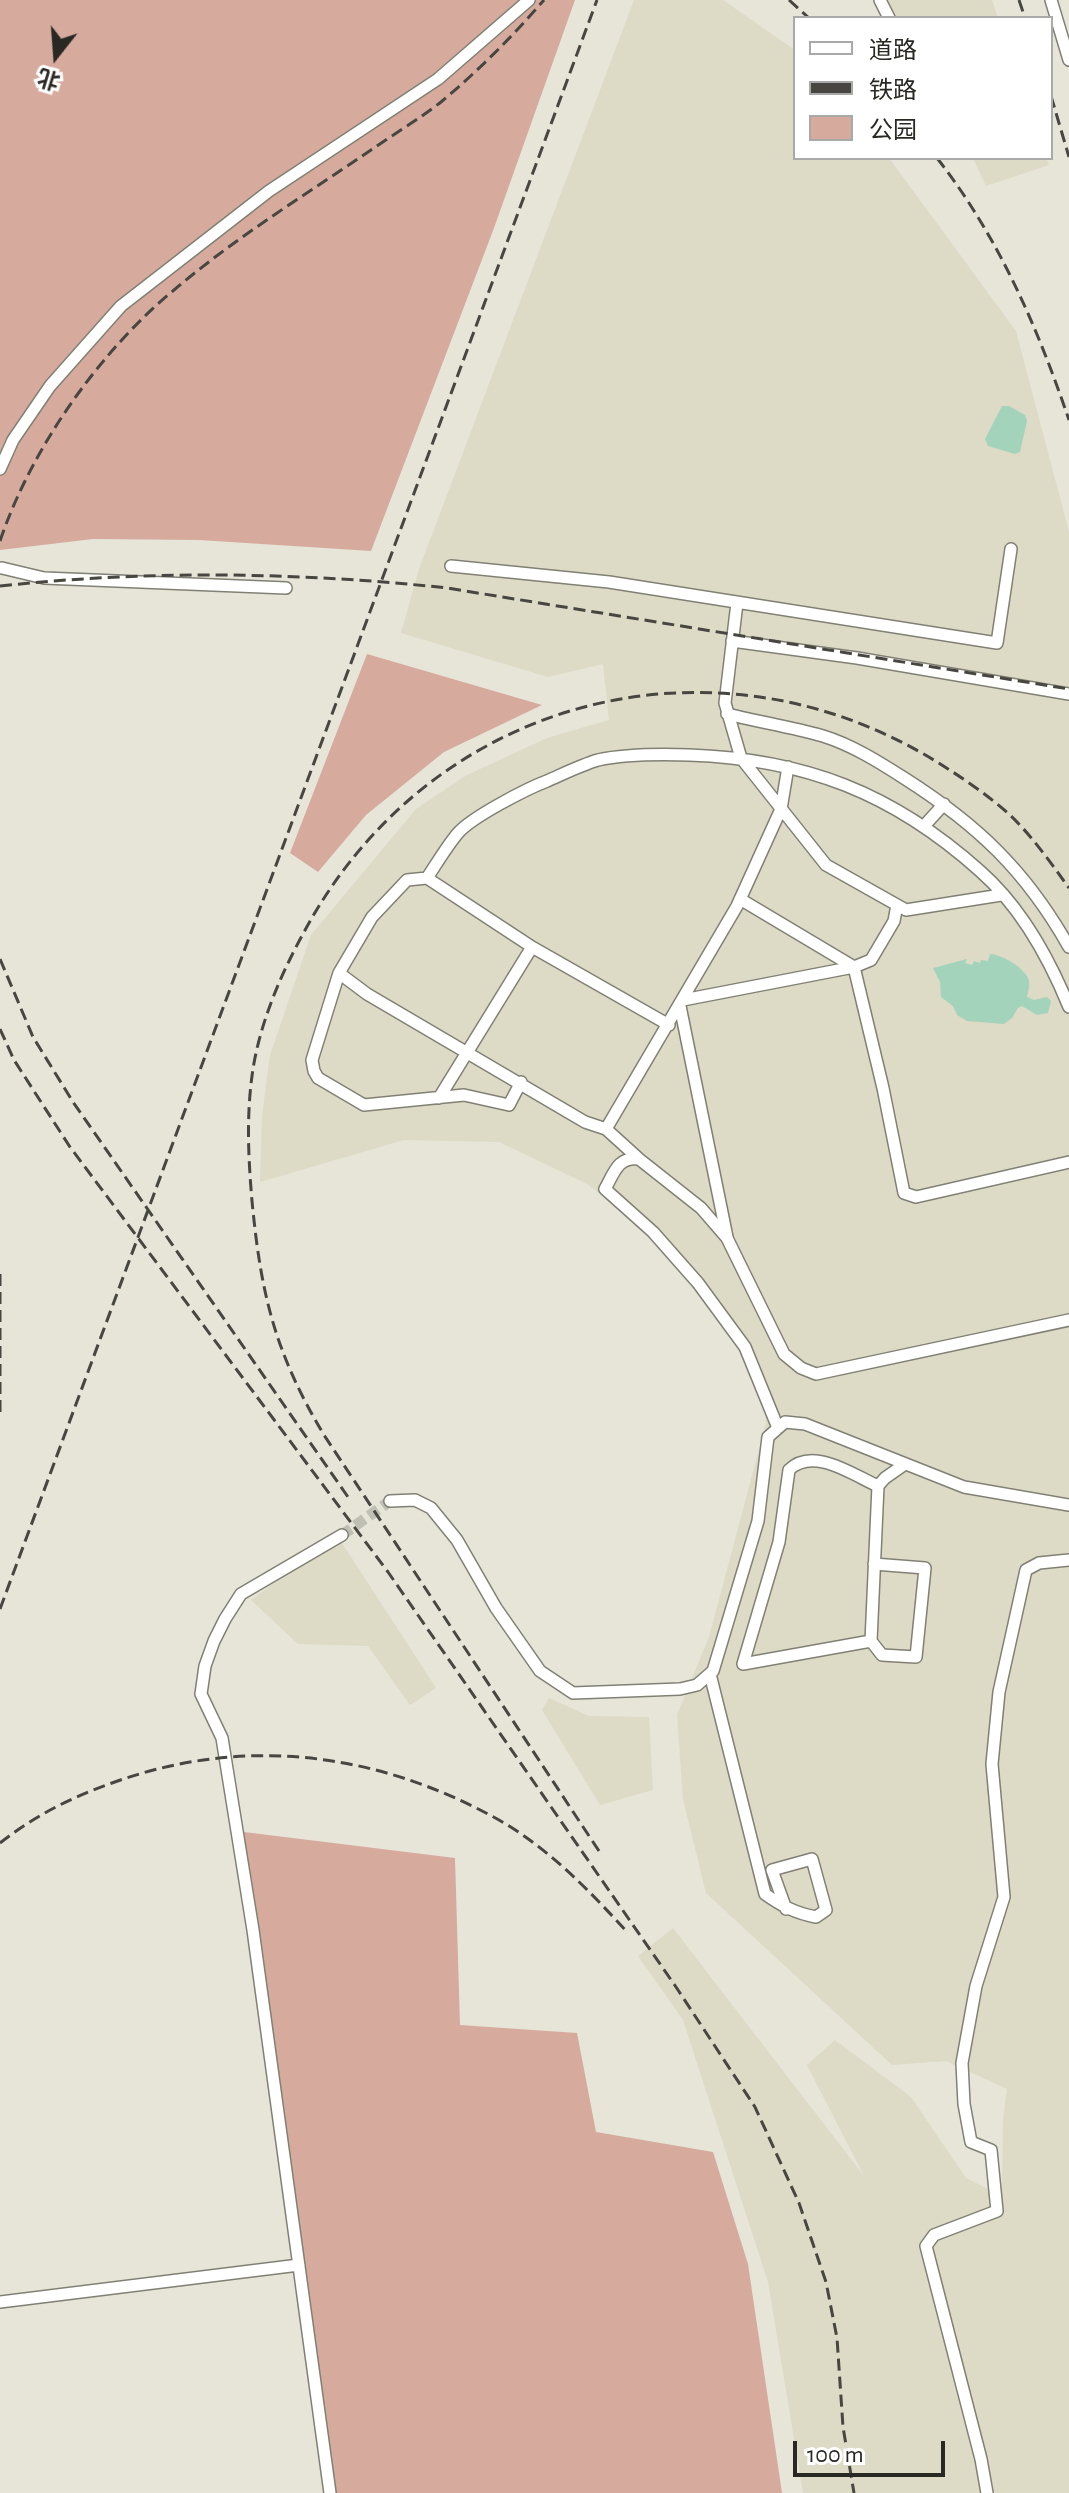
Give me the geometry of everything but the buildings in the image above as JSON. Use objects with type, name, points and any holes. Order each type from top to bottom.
[{"type":"street","points":[[0,469],[13,440],[50,386],[121,306],[269,191],[438,79],[529,0]]},
{"type":"street","points":[[1051,0],[1069,60]]},
{"type":"street","points":[[451,566],[609,582],[997,643],[1011,549]]},
{"type":"street","points":[[2,568],[44,578],[286,588]]},
{"type":"street","points":[[737,603],[725,703],[741,758],[826,865],[906,910],[1001,895]]},
{"type":"street","points":[[732,641],[857,658],[1069,694]]},
{"type":"street","points":[[727,714],[825,737],[872,758],[944,804],[1005,856],[1049,912],[1069,947]]},
{"type":"street","points":[[427,878],[460,831],[525,789],[598,760],[660,754],[741,758],[805,770],[871,795],[924,826],[983,872],[1027,925],[1069,1007]]},
{"type":"street","points":[[606,1129],[740,899],[781,809],[788,767]]},
{"type":"street","points":[[924,826],[944,804]]},
{"type":"street","points":[[521,1082],[509,1105],[464,1095],[364,1105],[318,1078],[312,1060],[339,973],[372,917],[407,880],[427,878],[532,947],[669,1025]]},
{"type":"street","points":[[740,899],[854,967],[904,1193],[916,1197],[1069,1162]]},
{"type":"street","points":[[681,1003],[854,967],[871,960],[894,921],[897,905]]},
{"type":"street","points":[[439,1098],[532,947]]},
{"type":"street","points":[[339,973],[367,994],[585,1122],[606,1129],[701,1208],[727,1238],[784,1354],[801,1368],[816,1374],[1069,1320]]},
{"type":"street","points":[[681,1003],[727,1238]]},
{"type":"street","points":[[639,1159],[628,1158],[619,1162],[605,1189],[653,1232],[698,1283],[745,1347],[778,1428]]},
{"type":"street","points":[[390,1501],[415,1500],[431,1508],[457,1540],[496,1608],[540,1671],[573,1693],[680,1689],[697,1685],[713,1671],[758,1521],[768,1437],[785,1422],[805,1424],[964,1487],[1069,1505]]},
{"type":"street","points":[[871,1641],[743,1664],[779,1542],[789,1470],[796,1463],[808,1460],[826,1462],[878,1486]]},
{"type":"street","points":[[874,1564],[925,1568],[916,1657],[882,1655],[871,1641],[874,1564],[878,1486],[905,1464]]},
{"type":"street","points":[[330,2493],[253,1930],[222,1738],[201,1694],[205,1666],[214,1641],[241,1594],[342,1535]]},
{"type":"street","points":[[987,2493],[926,2246],[934,2235],[997,2211],[991,2150],[971,2142],[964,2104],[962,2063],[976,1986],[1004,1897],[992,1764],[999,1692],[1026,1570],[1039,1563],[1069,1560]]},
{"type":"street","points":[[710,1674],[765,1894],[786,1909],[792,1912],[816,1917],[826,1910],[812,1859],[772,1870],[786,1909]]},
{"type":"street","points":[[0,2302],[299,2265]]},
{"type":"shaded area","points":[[634,0],[723,0],[793,49],[793,160],[890,160],[1016,331],[1069,532],[1069,2493],[803,2493],[768,2282],[683,2020],[638,1956],[673,1928],[864,2176],[807,2065],[835,2040],[911,2097],[966,2178],[1002,2196],[1003,2118],[1007,2089],[946,2061],[892,2065],[706,1893],[683,1799],[677,1715],[709,1637],[766,1423],[765,1411],[735,1339],[696,1286],[645,1228],[587,1184],[499,1142],[404,1140],[260,1182],[262,1116],[270,1055],[311,935],[416,809],[467,775],[547,738],[609,720],[603,664],[548,677],[401,633],[419,569]]},
{"type":"shaded area","points":[[883,0],[992,0],[997,16],[891,16]]},
{"type":"shaded area","points":[[974,160],[1047,160],[1049,165],[986,186]]},
{"type":"shaded area","points":[[1002,406],[1009,406],[1025,415],[1027,421],[1020,452],[1015,454],[988,446],[985,439]]},
{"type":"shaded area","points":[[990,954],[1006,959],[1021,969],[1029,980],[1027,997],[1034,1000],[1047,997],[1051,1001],[1048,1013],[1037,1015],[1022,1006],[1004,1024],[967,1021],[957,1015],[953,1006],[941,997],[940,982],[933,968],[967,959],[965,963],[972,965],[974,961],[988,961]]},
{"type":"shaded area","points":[[342,1543],[436,1688],[410,1705],[368,1646],[298,1644],[251,1600],[285,1575]]},
{"type":"shaded area","points":[[549,1698],[589,1716],[649,1717],[653,1790],[600,1805],[542,1710]]},
{"type":"green space","points":[[0,0],[575,0],[494,228],[371,551],[199,540],[93,539],[0,550]]},
{"type":"green space","points":[[367,654],[542,705],[444,752],[366,815],[318,872],[290,853]]},
{"type":"green space","points":[[236,1831],[455,1858],[460,2025],[577,2033],[596,2132],[713,2152],[748,2264],[782,2493],[328,2493]]},
{"type":"tunnel","points":[[342,1535],[390,1501]]},
{"type":"railway","points":[[0,541],[30,472],[70,404],[94,372],[146,315],[197,271],[246,235],[441,102],[494,53],[544,0]]},
{"type":"railway","points":[[0,1609],[597,0]]},
{"type":"railway","points":[[789,0],[807,16]]},
{"type":"railway","points":[[1019,0],[1024,16]]},
{"type":"railway","points":[[1053,103],[1069,157]]},
{"type":"railway","points":[[938,160],[979,219],[1014,283],[1069,420]]},
{"type":"railway","points":[[0,586],[112,577],[224,575],[335,579],[447,588],[1069,689]]},
{"type":"railway","points":[[599,1851],[324,1435],[282,1350],[260,1266],[248,1132],[251,1080],[258,1046],[267,1013],[287,965],[303,934],[357,853],[425,787],[502,738],[586,706],[675,693],[767,698],[857,722],[945,767],[994,802],[1026,832],[1069,888]]},
{"type":"railway","points":[[0,959],[33,1037],[73,1102],[348,1497]]},
{"type":"railway","points":[[0,1029],[14,1060],[70,1147],[388,1572],[676,1987],[755,2107],[799,2203],[826,2282],[837,2338],[843,2427],[854,2493]]},
{"type":"railway","points":[[0,1274],[0,1418]]},
{"type":"railway","points":[[0,1843],[26,1824],[68,1801],[112,1783],[162,1768],[211,1759],[260,1756],[309,1758],[358,1766],[406,1779],[453,1797],[499,1820],[534,1843],[567,1871],[627,1932]]}]
